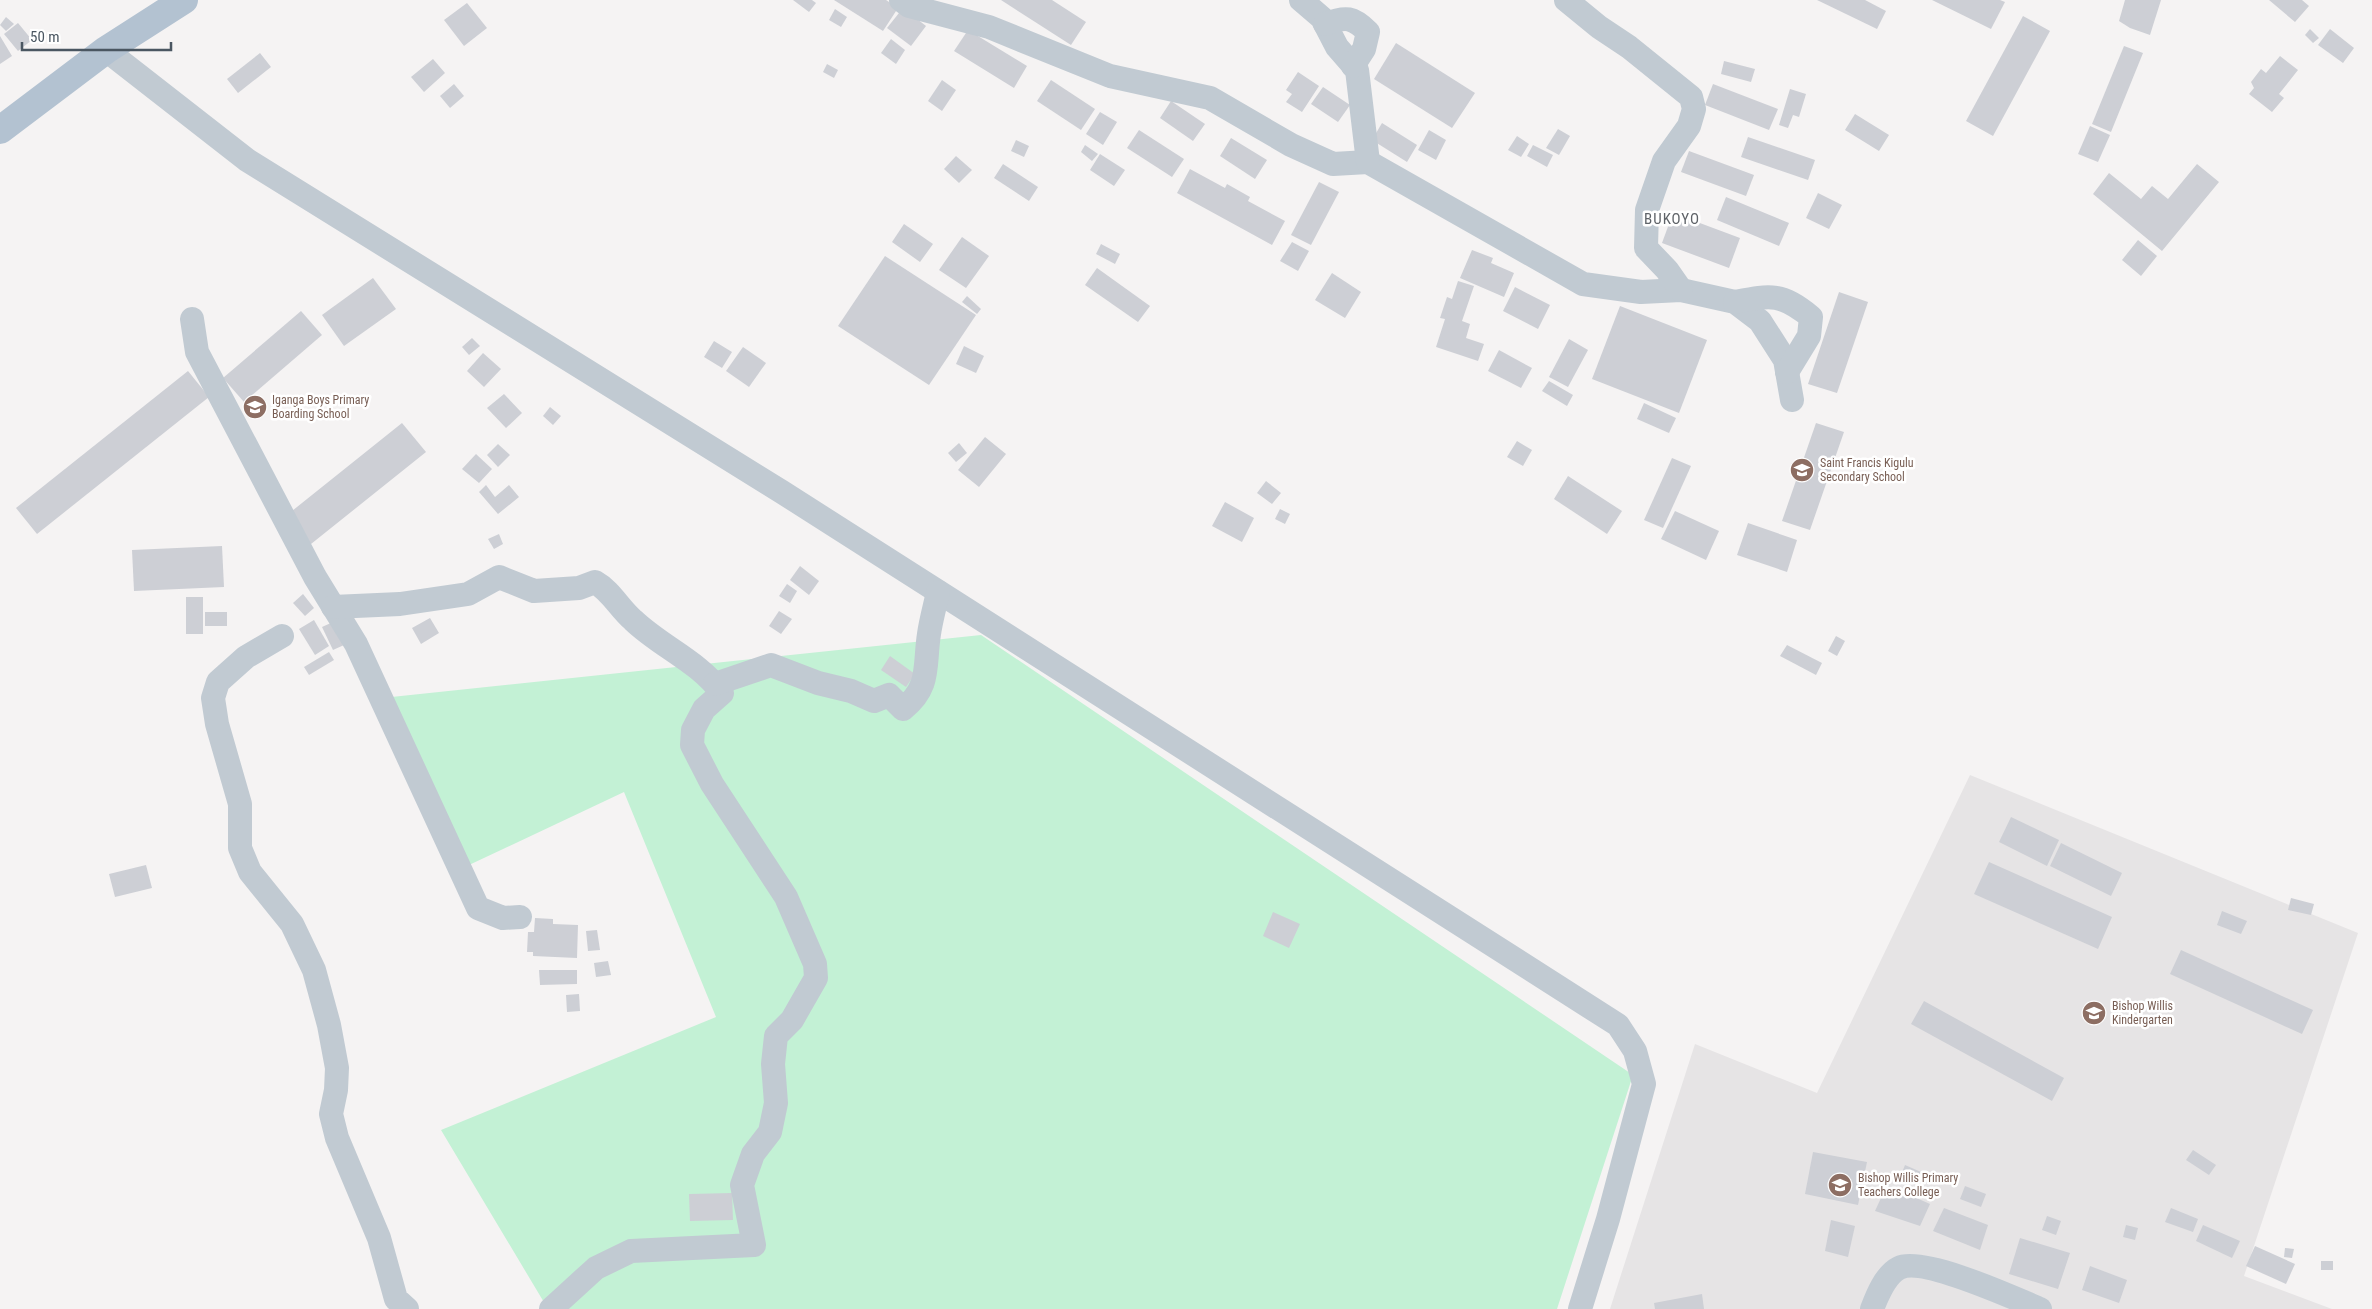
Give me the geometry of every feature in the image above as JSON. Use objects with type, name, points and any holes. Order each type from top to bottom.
[{"type":"main road","points":[[0,130],[106,50],[184,0]]},
{"type":"street","points":[[901,0],[909,6],[990,27],[1110,76],[1210,98],[1291,145],[1333,164],[1368,162],[1583,284],[1641,292],[1680,290],[1735,302],[1762,296],[1783,298],[1812,316],[1809,336],[1787,372]]},
{"type":"street","points":[[1301,0],[1322,18],[1337,47],[1357,70],[1363,104],[1368,162]]},
{"type":"street","points":[[1566,0],[1599,27],[1629,46],[1691,97],[1694,109],[1689,126],[1664,160],[1647,210],[1646,248],[1667,270],[1680,290]]},
{"type":"street","points":[[1325,24],[1339,19],[1355,20],[1368,32],[1364,49],[1353,66]]},
{"type":"street","points":[[106,50],[247,160],[782,492],[1618,1025],[1635,1051],[1644,1084],[1608,1219],[1580,1309]]},
{"type":"street","points":[[1735,302],[1760,321],[1785,360],[1792,400]]},
{"type":"street","points":[[192,320],[198,352],[211,381],[315,577],[356,644],[478,908],[503,918],[520,917]]},
{"type":"street","points":[[333,607],[400,604],[468,594],[499,577],[534,592],[579,588],[595,582],[603,586],[633,621],[678,652],[715,684],[722,693],[704,709],[693,730],[692,745],[712,784],[786,897],[806,941],[816,978],[792,1020],[776,1036],[773,1064],[776,1103],[770,1132],[753,1154],[742,1185],[754,1245],[631,1251],[596,1268],[551,1309]]},
{"type":"street","points":[[715,684],[771,665],[818,683],[851,691],[874,701],[889,695],[903,709],[915,700],[927,670],[929,634],[938,592]]},
{"type":"street","points":[[282,636],[246,657],[218,682],[213,698],[217,724],[240,804],[240,848],[250,872],[292,924],[314,970],[329,1025],[337,1068],[336,1090],[331,1114],[337,1138],[379,1238],[396,1299],[407,1309]]},
{"type":"street","points":[[1872,1309],[1880,1290],[1897,1269],[1907,1266],[1941,1271],[2003,1293],[2040,1309]]},
{"type":"shaded area","name":"Bishop Willis Kindergarten","points":[[1970,775],[2358,933],[2244,1276],[2332,1309],[1610,1309],[1695,1044],[1817,1093]]},
{"type":"green space","points":[[981,635],[1633,1075],[1557,1309],[548,1309],[441,1130],[716,1017],[624,792],[469,865],[382,698]]},
{"type":"building","points":[[793,0],[812,0],[816,3],[809,12]]},
{"type":"building","points":[[834,0],[886,0],[898,8],[883,31]]},
{"type":"building","points":[[1001,0],[1052,0],[1086,22],[1071,45]]},
{"type":"building","points":[[1817,0],[1865,0],[1886,11],[1877,29]]},
{"type":"building","points":[[1932,0],[2000,0],[2005,2],[1991,29]]},
{"type":"building","points":[[2125,0],[2161,0],[2150,35],[2130,28],[2119,21]]},
{"type":"building","points":[[2269,0],[2302,0],[2309,6],[2295,22]]},
{"type":"building","points":[[467,3],[487,28],[464,46],[444,20]]},
{"type":"building","points":[[903,8],[926,26],[911,46],[887,28]]},
{"type":"building","points":[[835,9],[847,17],[841,27],[829,20]]},
{"type":"building","points":[[2023,16],[2050,31],[1993,136],[1966,121]]},
{"type":"building","points":[[6,17],[14,24],[6,31],[0,25]]},
{"type":"building","points":[[18,23],[32,40],[18,51],[4,34]]},
{"type":"building","points":[[2310,29],[2319,38],[2313,43],[2305,35]]},
{"type":"building","points":[[2330,29],[2354,48],[2343,63],[2318,45]]},
{"type":"building","points":[[968,30],[1027,66],[1014,88],[954,51]]},
{"type":"building","points":[[0,36],[12,56],[0,64]]},
{"type":"building","points":[[891,39],[905,50],[896,64],[881,53]]},
{"type":"building","points":[[1396,43],[1475,93],[1452,128],[1374,79]]},
{"type":"building","points":[[2124,46],[2143,53],[2111,132],[2092,124]]},
{"type":"building","points":[[260,53],[271,67],[238,93],[227,79]]},
{"type":"building","points":[[2280,56],[2298,70],[2279,94],[2284,98],[2272,112],[2249,94],[2254,88],[2251,82],[2261,69],[2266,73]]},
{"type":"building","points":[[433,59],[445,73],[424,92],[411,77]]},
{"type":"building","points":[[1724,61],[1755,69],[1751,82],[1721,74]]},
{"type":"building","points":[[827,64],[838,70],[834,78],[823,72]]},
{"type":"building","points":[[1298,72],[1319,86],[1302,112],[1286,102],[1292,94],[1286,90]]},
{"type":"building","points":[[942,80],[956,90],[942,111],[928,101]]},
{"type":"building","points":[[1051,80],[1095,109],[1081,130],[1037,101]]},
{"type":"building","points":[[454,84],[464,96],[450,108],[440,96]]},
{"type":"building","points":[[1713,84],[1778,109],[1769,130],[1705,105]]},
{"type":"building","points":[[1323,87],[1350,105],[1338,122],[1311,104]]},
{"type":"building","points":[[1790,89],[1806,94],[1799,117],[1793,115],[1788,128],[1779,125]]},
{"type":"building","points":[[1171,101],[1205,124],[1193,141],[1160,118]]},
{"type":"building","points":[[1100,112],[1117,122],[1103,145],[1086,134]]},
{"type":"building","points":[[1855,114],[1889,135],[1879,151],[1845,130]]},
{"type":"building","points":[[1382,123],[1417,145],[1407,162],[1372,140]]},
{"type":"building","points":[[2090,126],[2110,135],[2098,162],[2078,154]]},
{"type":"building","points":[[1558,129],[1570,136],[1559,155],[1546,148]]},
{"type":"building","points":[[1139,130],[1184,159],[1172,177],[1127,148]]},
{"type":"building","points":[[1429,130],[1446,140],[1436,160],[1418,150]]},
{"type":"building","points":[[1517,136],[1529,144],[1521,157],[1508,150]]},
{"type":"building","points":[[1748,137],[1815,160],[1808,180],[1741,157]]},
{"type":"building","points":[[1231,138],[1267,160],[1255,179],[1220,156]]},
{"type":"building","points":[[1016,140],[1029,146],[1024,157],[1011,151]]},
{"type":"building","points":[[1085,145],[1098,154],[1092,161],[1081,152]]},
{"type":"building","points":[[1533,145],[1553,155],[1547,167],[1527,156]]},
{"type":"building","points":[[1689,151],[1754,175],[1746,196],[1681,172]]},
{"type":"building","points":[[1100,154],[1125,170],[1114,186],[1090,170]]},
{"type":"building","points":[[956,156],[972,170],[959,183],[944,169]]},
{"type":"building","points":[[1003,164],[1038,187],[1029,201],[994,178]]},
{"type":"building","points":[[2197,164],[2219,182],[2162,251],[2093,194],[2109,173],[2141,199],[2152,186],[2168,199]]},
{"type":"building","points":[[1190,169],[1225,188],[1227,184],[1250,197],[1248,201],[1285,221],[1272,245],[1177,193]]},
{"type":"building","points":[[1319,182],[1339,192],[1311,245],[1291,235]]},
{"type":"building","points":[[1818,193],[1842,205],[1829,229],[1806,218]]},
{"type":"building","points":[[1726,197],[1789,223],[1779,246],[1717,220]]},
{"type":"building","points":[[1673,213],[1740,238],[1729,268],[1662,243]]},
{"type":"building","points":[[904,224],[933,244],[920,262],[892,242]]},
{"type":"building","points":[[962,237],[989,256],[966,288],[939,270]]},
{"type":"building","points":[[2138,240],[2157,256],[2141,276],[2122,260]]},
{"type":"building","points":[[1292,242],[1309,251],[1298,271],[1280,261]]},
{"type":"building","points":[[1101,244],[1120,254],[1115,264],[1096,254]]},
{"type":"building","points":[[1472,250],[1493,258],[1491,263],[1514,273],[1504,297],[1460,278]]},
{"type":"building","points":[[885,256],[976,315],[929,385],[838,326]]},
{"type":"building","points":[[1097,268],[1150,306],[1138,322],[1085,285]]},
{"type":"building","points":[[1332,273],[1361,292],[1345,318],[1315,300]]},
{"type":"building","points":[[373,278],[396,309],[344,346],[322,315]]},
{"type":"building","points":[[1458,281],[1474,286],[1462,321],[1470,324],[1466,338],[1484,344],[1478,361],[1436,347],[1445,319],[1440,318],[1447,297],[1452,299]]},
{"type":"building","points":[[1515,287],[1550,305],[1538,329],[1503,311]]},
{"type":"building","points":[[1839,292],[1868,302],[1837,393],[1808,384]]},
{"type":"building","points":[[967,296],[981,309],[977,314],[962,302]]},
{"type":"building","points":[[1620,306],[1707,340],[1679,413],[1592,379]]},
{"type":"building","points":[[301,311],[322,335],[244,402],[223,378]]},
{"type":"building","points":[[472,338],[480,346],[469,355],[462,347]]},
{"type":"building","points":[[1569,339],[1588,350],[1568,387],[1549,377]]},
{"type":"building","points":[[714,341],[732,352],[722,368],[704,357]]},
{"type":"building","points":[[964,346],[984,356],[976,373],[956,364]]},
{"type":"building","points":[[743,347],[766,363],[749,387],[726,371]]},
{"type":"building","points":[[1499,350],[1532,368],[1521,388],[1488,371]]},
{"type":"building","points":[[483,353],[501,369],[484,387],[467,371]]},
{"type":"building","points":[[188,371],[209,397],[37,534],[16,508]]},
{"type":"building","points":[[1549,381],[1573,395],[1567,406],[1542,391]]},
{"type":"building","points":[[504,394],[522,413],[506,428],[487,408]]},
{"type":"building","points":[[1644,403],[1676,418],[1669,433],[1637,419]]},
{"type":"building","points":[[550,407],[561,416],[553,425],[543,416]]},
{"type":"building","points":[[402,423],[426,452],[311,544],[287,515]]},
{"type":"building","points":[[1816,423],[1844,432],[1810,530],[1782,521]]},
{"type":"building","points":[[985,437],[1006,454],[979,487],[958,470]]},
{"type":"building","points":[[1517,441],[1532,450],[1523,466],[1507,457]]},
{"type":"building","points":[[959,443],[967,453],[956,462],[948,453]]},
{"type":"building","points":[[498,444],[510,455],[498,467],[487,455]]},
{"type":"building","points":[[476,454],[492,469],[479,483],[462,469]]},
{"type":"building","points":[[1672,458],[1691,466],[1663,528],[1644,520]]},
{"type":"building","points":[[1568,476],[1622,511],[1607,534],[1554,499]]},
{"type":"building","points":[[1266,481],[1281,493],[1272,504],[1257,493]]},
{"type":"building","points":[[486,485],[495,497],[509,485],[519,497],[498,514],[479,492]]},
{"type":"building","points":[[1225,502],[1254,518],[1242,542],[1212,526]]},
{"type":"building","points":[[1280,509],[1290,514],[1285,524],[1275,519]]},
{"type":"building","points":[[1675,511],[1719,531],[1706,560],[1661,539]]},
{"type":"building","points":[[1748,523],[1797,540],[1787,572],[1737,555]]},
{"type":"building","points":[[499,534],[503,544],[494,549],[488,539]]},
{"type":"building","points":[[222,546],[224,587],[134,591],[132,550]]},
{"type":"building","points":[[800,566],[819,581],[809,595],[790,580]]},
{"type":"building","points":[[787,584],[797,591],[790,603],[779,596]]},
{"type":"building","points":[[303,594],[314,608],[305,616],[293,603]]},
{"type":"building","points":[[186,597],[203,597],[203,634],[186,634]]},
{"type":"building","points":[[779,611],[792,619],[781,634],[769,626]]},
{"type":"building","points":[[205,612],[227,612],[227,626],[205,626]]},
{"type":"building","points":[[430,618],[439,633],[421,644],[412,628]]},
{"type":"building","points":[[314,620],[329,646],[315,655],[299,629]]},
{"type":"building","points":[[333,622],[344,645],[333,650],[322,627]]},
{"type":"building","points":[[1836,636],[1845,641],[1837,656],[1828,651]]},
{"type":"building","points":[[1787,645],[1822,663],[1816,675],[1780,656]]},
{"type":"building","points":[[329,652],[334,660],[309,675],[304,667]]},
{"type":"building","points":[[890,656],[915,674],[906,687],[881,670]]},
{"type":"building","points":[[2011,817],[2059,840],[2047,866],[1999,842]]},
{"type":"building","points":[[2061,843],[2122,873],[2111,896],[2050,866]]},
{"type":"building","points":[[1989,862],[2112,917],[2098,949],[1974,894]]},
{"type":"building","points":[[146,865],[152,888],[115,897],[109,874]]},
{"type":"building","points":[[2291,898],[2314,904],[2311,915],[2288,910]]},
{"type":"building","points":[[2222,911],[2247,921],[2241,934],[2217,925]]},
{"type":"building","points":[[1273,912],[1300,924],[1289,948],[1263,936]]},
{"type":"building","points":[[535,918],[553,919],[553,924],[578,925],[577,958],[533,956],[533,952],[527,952],[528,932],[534,932]]},
{"type":"building","points":[[597,930],[600,950],[588,951],[586,931]]},
{"type":"building","points":[[2181,950],[2313,1010],[2302,1034],[2170,974]]},
{"type":"building","points":[[608,961],[611,975],[596,977],[594,963]]},
{"type":"building","points":[[539,970],[577,970],[577,984],[540,985]]},
{"type":"building","points":[[579,994],[580,1011],[567,1012],[566,995]]},
{"type":"building","points":[[1924,1001],[2064,1078],[2052,1101],[1911,1024]]},
{"type":"building","points":[[2193,1150],[2216,1165],[2209,1175],[2186,1160]]},
{"type":"building","points":[[1813,1152],[1867,1162],[1858,1205],[1805,1194]]},
{"type":"building","points":[[1905,1165],[1921,1172],[1917,1182],[1901,1175]]},
{"type":"building","points":[[1887,1185],[1930,1204],[1920,1226],[1875,1211]]},
{"type":"building","points":[[1965,1186],[1986,1194],[1981,1207],[1960,1199]]},
{"type":"building","points":[[732,1193],[733,1220],[690,1221],[689,1194]]},
{"type":"building","points":[[1944,1208],[1988,1225],[1980,1250],[1933,1231]]},
{"type":"building","points":[[2171,1208],[2198,1219],[2193,1232],[2165,1222]]},
{"type":"building","points":[[2047,1216],[2061,1221],[2056,1235],[2042,1230]]},
{"type":"building","points":[[1831,1220],[1855,1226],[1848,1257],[1825,1251]]},
{"type":"building","points":[[2126,1225],[2138,1228],[2135,1240],[2123,1237]]},
{"type":"building","points":[[2203,1225],[2240,1241],[2232,1258],[2196,1241]]},
{"type":"building","points":[[2020,1238],[2070,1253],[2058,1289],[2009,1274]]},
{"type":"building","points":[[2255,1246],[2295,1264],[2286,1284],[2246,1266]]},
{"type":"building","points":[[2285,1248],[2294,1249],[2292,1258],[2284,1257]]},
{"type":"building","points":[[2321,1261],[2333,1261],[2333,1270],[2321,1270]]},
{"type":"building","points":[[2090,1266],[2127,1280],[2119,1303],[2082,1290]]},
{"type":"building","points":[[1702,1294],[1704,1309],[1655,1309],[1654,1303]]},
{"type":"place","name":"Iganga Boys Primary Boarding School","points":[[255,407]]},
{"type":"place","name":"Saint Francis Kigulu Secondary School","points":[[1802,470]]},
{"type":"place","name":"Bishop Willis Kindergarten","points":[[2094,1013]]},
{"type":"place","name":"Bishop Willis Primary Teachers College","points":[[1840,1185]]},
{"type":"district","name":"BUKOYO","points":[[1672,219]]}]
